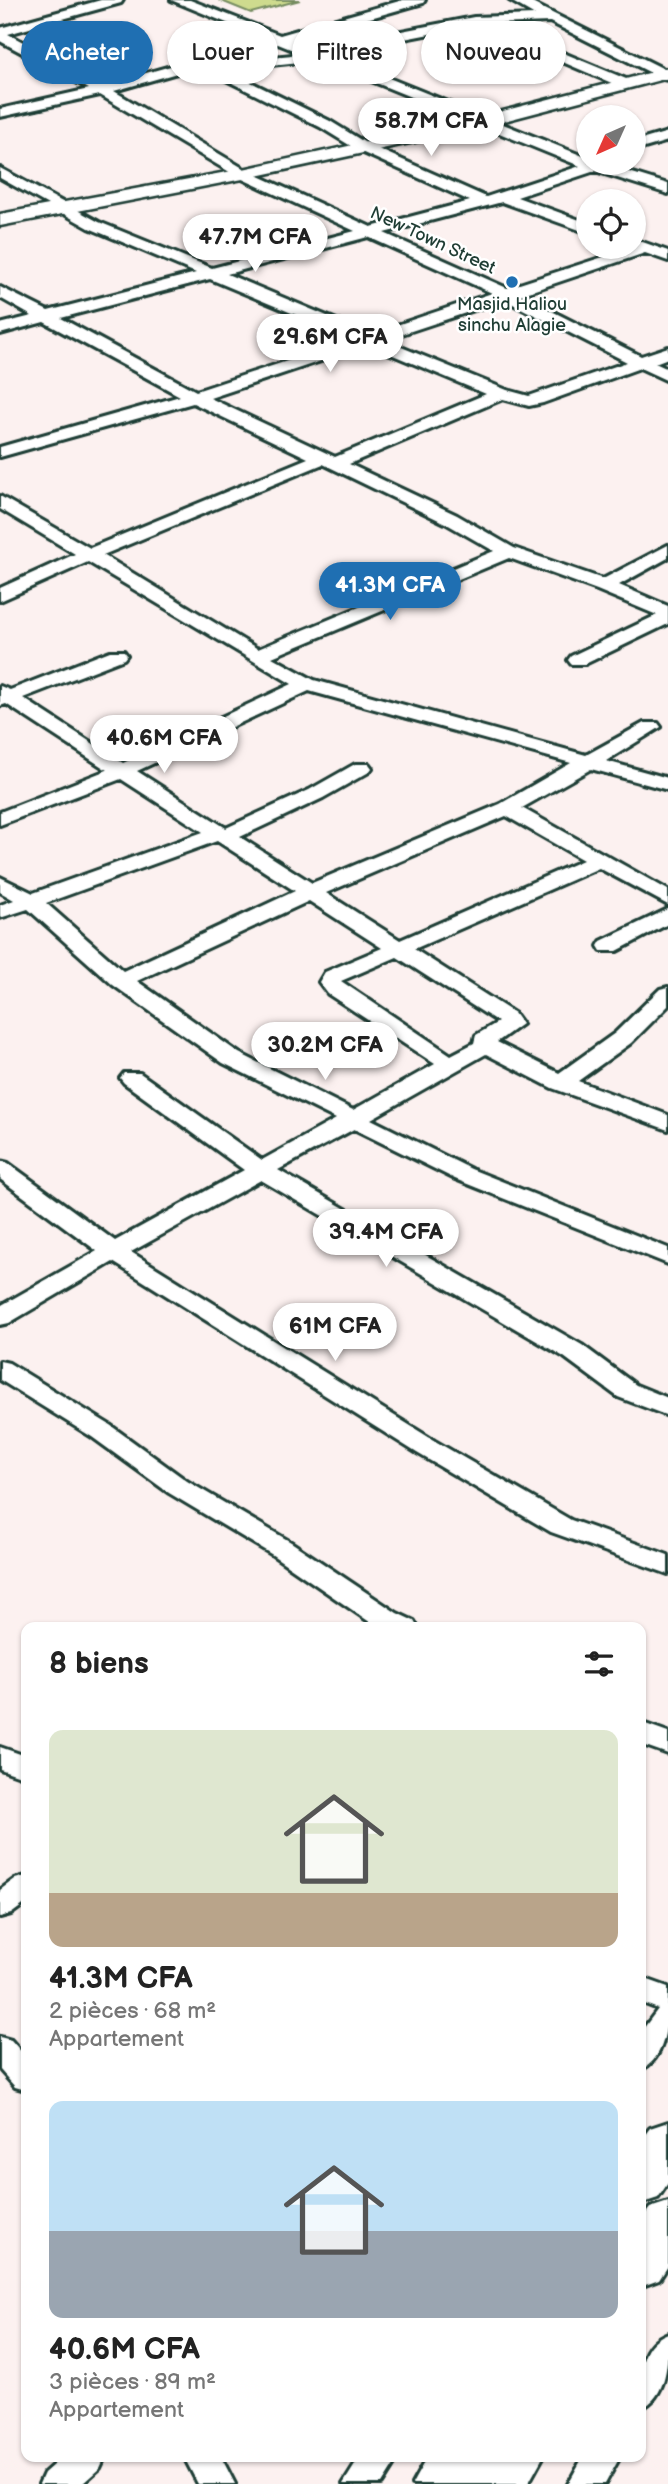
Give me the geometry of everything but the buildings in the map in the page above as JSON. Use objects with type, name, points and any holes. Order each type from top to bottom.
[{"type":"main road","points":[[646,2174],[668,2142]]},
{"type":"main road","points":[[646,2256],[668,2223]]},
{"type":"main road","points":[[440,2484],[455,2462]]},
{"type":"main road","points":[[497,2484],[512,2462]]},
{"type":"street","points":[[0,33],[116,0]]},
{"type":"street","points":[[177,0],[292,45]]},
{"type":"street","points":[[516,0],[667,74]]},
{"type":"street","points":[[278,42],[424,5],[466,21]]},
{"type":"street","points":[[490,21],[552,18]]},
{"type":"street","name":"New Town Street","points":[[0,33],[243,174],[508,295],[668,376]]},
{"type":"street","points":[[566,60],[626,84]]},
{"type":"street","points":[[0,113],[167,73]]},
{"type":"street","points":[[0,220],[243,174],[487,121],[667,74]]},
{"type":"street","points":[[244,84],[325,124],[363,148],[485,202]]},
{"type":"street","points":[[393,84],[576,159]]},
{"type":"street","points":[[646,143],[668,136]]},
{"type":"street","points":[[0,330],[503,197],[576,169]]},
{"type":"street","points":[[0,172],[94,225],[501,394],[529,401],[644,363],[668,352]]},
{"type":"street","points":[[624,175],[668,189]]},
{"type":"street","points":[[503,197],[576,224]]},
{"type":"street","points":[[646,248],[668,256]]},
{"type":"street","points":[[0,452],[195,397],[508,295],[604,259]]},
{"type":"street","points":[[0,292],[195,397],[451,519],[508,552],[604,586],[668,615]]},
{"type":"street","points":[[0,595],[88,555],[501,394]]},
{"type":"street","points":[[0,501],[307,684],[668,784]]},
{"type":"street","points":[[0,523],[24,517]]},
{"type":"street","points":[[604,586],[668,550]]},
{"type":"street","points":[[257,656],[508,552]]},
{"type":"street","points":[[578,660],[668,615]]},
{"type":"street","points":[[3,696],[117,655]]},
{"type":"street","points":[[0,819],[122,771],[307,684]]},
{"type":"street","points":[[3,696],[223,834],[511,1024],[484,1040],[486,1045],[521,1066],[559,1083],[668,1122]]},
{"type":"street","points":[[121,980],[310,892],[507,808],[652,727]]},
{"type":"street","points":[[0,912],[223,834],[316,794],[362,768]]},
{"type":"street","points":[[507,808],[668,899]]},
{"type":"street","points":[[451,1065],[331,985],[333,977],[598,861]]},
{"type":"street","points":[[0,883],[30,900],[121,980],[231,1058],[463,1174],[668,1257]]},
{"type":"street","points":[[609,946],[668,915]]},
{"type":"street","points":[[559,1083],[622,1038],[664,1001]]},
{"type":"street","points":[[0,1317],[112,1251],[354,1121],[486,1045]]},
{"type":"street","points":[[132,1078],[262,1171],[573,1351],[628,1391],[668,1408]]},
{"type":"street","points":[[0,1168],[112,1251],[426,1447],[561,1526],[668,1565]]},
{"type":"street","points":[[0,1369],[101,1431],[178,1487],[281,1548],[391,1622]]},
{"type":"street","points":[[646,1735],[668,1744]]},
{"type":"street","points":[[0,1757],[21,1766]]},
{"type":"street","points":[[0,1906],[21,1891]]},
{"type":"street","points":[[646,1991],[668,2000]]},
{"type":"street","points":[[646,2049],[668,2018]]},
{"type":"street","points":[[0,2049],[21,2072]]},
{"type":"street","points":[[646,2383],[668,2348]]},
{"type":"street","points":[[57,2484],[82,2462]]},
{"type":"street","points":[[205,2462],[217,2484]]},
{"type":"street","points":[[361,2484],[377,2462]]},
{"type":"street","points":[[586,2484],[599,2462]]},
{"type":"green space","points":[[219,0],[300,0],[251,13]]},
{"type":"place","name":"Masjid Haliou sinchu Alagie","points":[[512,282]]}]
